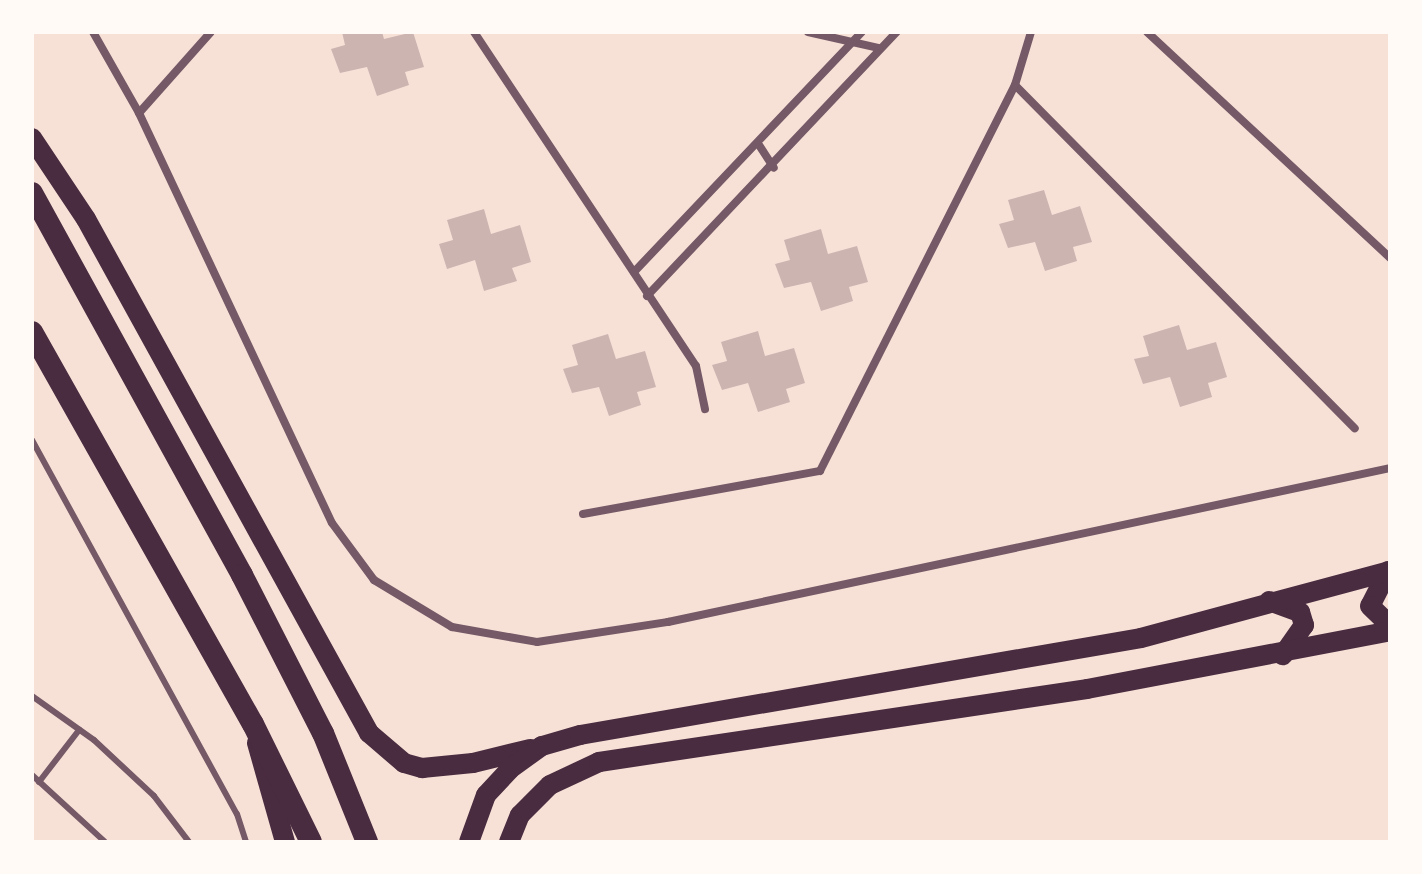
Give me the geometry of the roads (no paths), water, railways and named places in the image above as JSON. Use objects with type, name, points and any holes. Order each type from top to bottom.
[{"type":"highway","points":[[32,193],[242,575],[323,733],[367,842]]},
{"type":"highway","points":[[32,332],[253,724],[311,842]]},
{"type":"main road","points":[[32,138],[86,219],[380,746],[422,768],[473,763],[635,722],[1141,638],[1389,571]]},
{"type":"main road","points":[[1389,571],[1370,606],[1390,625]]},
{"type":"main road","points":[[1269,601],[1300,612],[1304,625],[1283,655]]},
{"type":"main road","points":[[509,842],[520,815],[550,785],[599,762],[1283,655],[1390,631]]},
{"type":"main road","points":[[253,724],[285,842]]},
{"type":"main road","points":[[469,842],[486,795],[542,746]]},
{"type":"street","points":[[93,32],[139,113],[332,523],[374,580],[452,627],[537,642],[668,622],[1390,468]]},
{"type":"street","points":[[139,113],[211,32]]},
{"type":"street","points":[[474,32],[696,366],[705,409]]},
{"type":"street","points":[[808,32],[849,45],[879,48]]},
{"type":"street","points":[[634,272],[759,145],[862,32]]},
{"type":"street","points":[[647,296],[774,168],[879,48],[897,32]]},
{"type":"street","points":[[583,514],[820,471],[1015,85],[1031,32]]},
{"type":"street","points":[[1147,32],[1390,258]]},
{"type":"street","points":[[1015,85],[1355,428]]},
{"type":"street","points":[[759,145],[774,168]]},
{"type":"lane","points":[[32,440],[178,702],[237,814],[246,842]]},
{"type":"lane","points":[[32,696],[79,730],[154,796],[189,842]]},
{"type":"lane","points":[[39,782],[79,730]]},
{"type":"lane","points":[[32,775],[105,842]]}]
